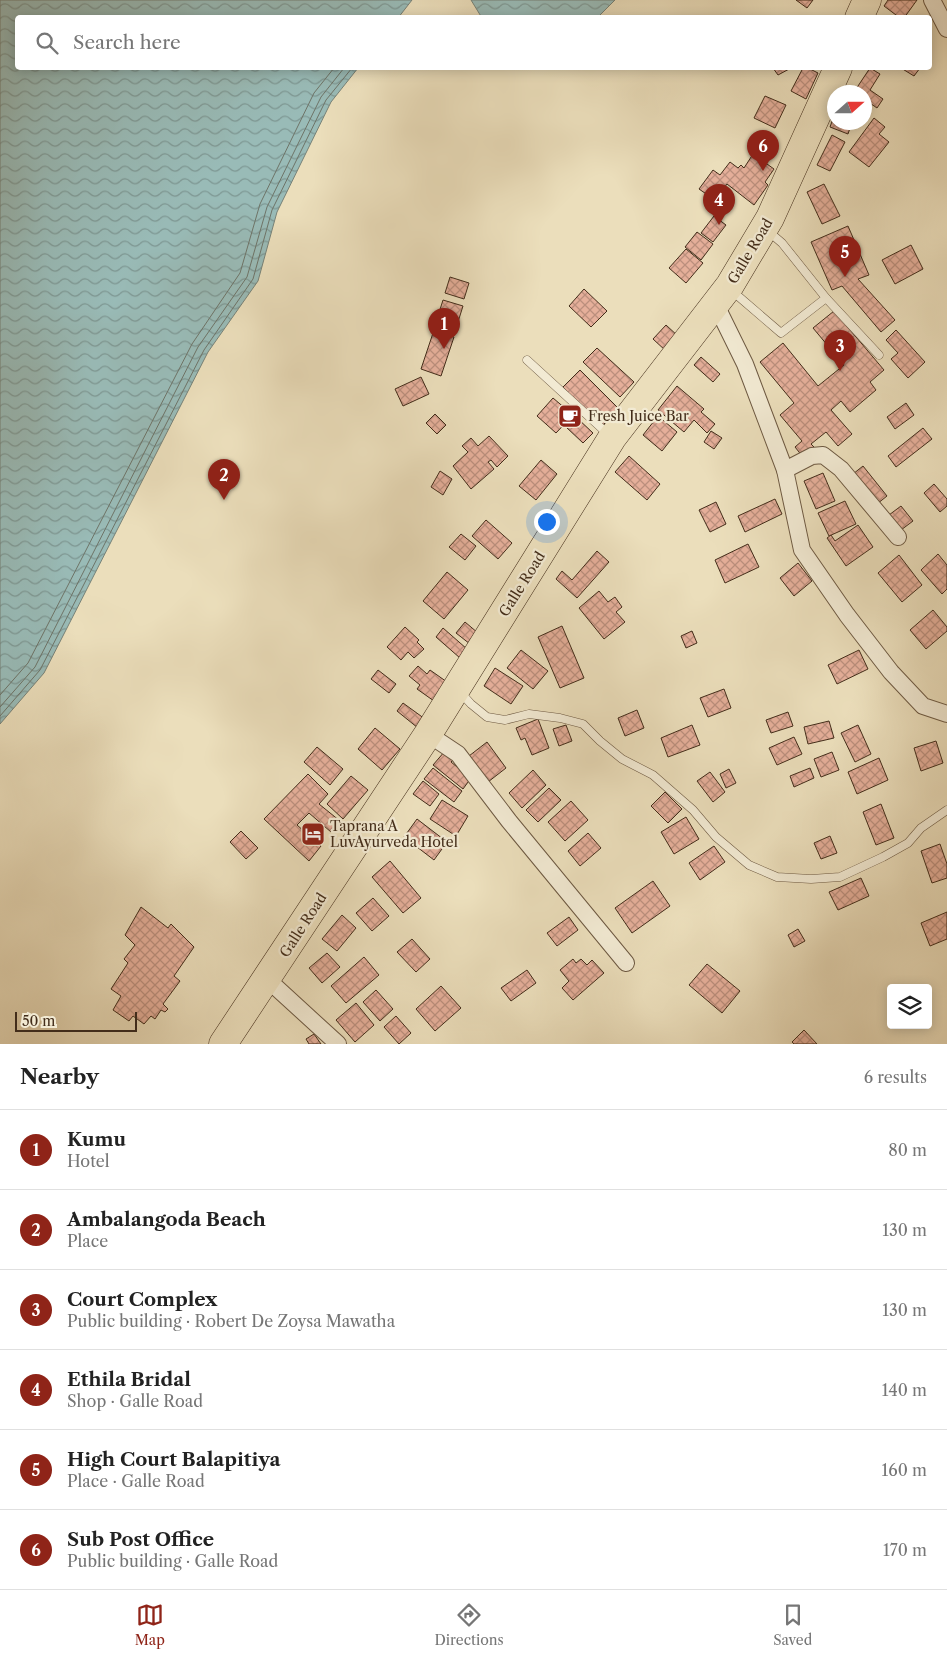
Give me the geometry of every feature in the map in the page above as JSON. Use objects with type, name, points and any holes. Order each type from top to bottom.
[{"type":"highway","points":[[860,15],[866,0]]},
{"type":"highway","name":"Galle Road","points":[[223,1044],[428,734],[612,438],[722,296],[765,228],[837,70]]},
{"type":"street","points":[[932,0],[947,29]]},
{"type":"street","points":[[722,296],[745,364],[785,470],[802,550],[847,616],[891,672],[923,706],[947,714]]},
{"type":"street","points":[[785,470],[812,456],[823,455],[841,469],[898,537]]},
{"type":"street","points":[[428,734],[458,754],[509,821],[626,963]]},
{"type":"street","points":[[267,979],[338,1044]]},
{"type":"lane","points":[[765,228],[782,243],[826,298],[879,355]]},
{"type":"lane","points":[[722,296],[781,333],[826,298]]},
{"type":"lane","points":[[527,360],[612,438]]},
{"type":"lane","points":[[457,688],[471,704],[487,717],[505,720],[530,714],[560,718],[583,724],[622,759],[653,775],[693,810],[716,838],[749,865],[777,877],[811,879],[840,877],[883,858],[908,842],[921,828],[947,810]]},
{"type":"water","points":[[0,0],[412,0],[400,15],[15,15],[15,70],[356,70],[331,102],[277,212],[258,281],[208,352],[44,673],[0,724]]},
{"type":"water","points":[[471,0],[615,0],[600,15],[480,15]]},
{"type":"building","points":[[796,0],[813,0],[807,8]]},
{"type":"building","points":[[888,0],[917,0],[906,15],[896,15],[884,6]]},
{"type":"building","points":[[774,70],[787,70],[778,75]]},
{"type":"building","points":[[802,70],[812,70],[818,73],[806,99],[791,91]]},
{"type":"building","points":[[869,70],[873,70],[880,74],[872,87],[872,85],[859,85]]},
{"type":"building","points":[[904,70],[918,70],[914,76]]},
{"type":"building","points":[[872,91],[883,99],[877,108],[872,105]]},
{"type":"building","points":[[765,96],[786,105],[775,128],[754,118]]},
{"type":"building","points":[[874,118],[885,127],[879,134],[889,142],[869,167],[849,152],[865,130],[872,130],[872,121]]},
{"type":"building","points":[[838,130],[849,130],[848,134]]},
{"type":"building","points":[[832,135],[845,142],[830,171],[817,165]]},
{"type":"building","points":[[753,154],[774,169],[765,182],[768,185],[754,205],[727,184],[715,200],[699,189],[713,170],[720,175],[730,162],[738,168],[741,165],[744,168]]},
{"type":"building","points":[[824,184],[840,216],[822,224],[807,192]]},
{"type":"building","points":[[714,216],[726,225],[713,242],[701,233]]},
{"type":"building","points":[[848,226],[869,275],[858,279],[895,320],[881,332],[842,286],[832,290],[811,242]]},
{"type":"building","points":[[697,232],[713,244],[701,260],[685,247]]},
{"type":"building","points":[[911,245],[923,269],[895,284],[882,260]]},
{"type":"building","points":[[686,249],[703,263],[686,283],[669,268]]},
{"type":"building","points":[[450,277],[469,283],[464,299],[445,293]]},
{"type":"building","points":[[584,289],[607,311],[591,327],[569,306]]},
{"type":"building","points":[[443,300],[463,306],[457,325],[437,319]]},
{"type":"building","points":[[834,311],[884,370],[870,382],[876,390],[850,412],[841,401],[831,410],[852,434],[838,446],[826,432],[811,444],[814,447],[803,457],[795,447],[802,441],[780,415],[794,403],[760,362],[783,343],[818,386],[844,365],[813,328]]},
{"type":"building","points":[[666,325],[679,337],[666,351],[653,339]]},
{"type":"building","points":[[434,330],[454,337],[441,376],[421,369]]},
{"type":"building","points":[[896,330],[925,362],[908,378],[891,359],[898,353],[886,340]]},
{"type":"building","points":[[597,348],[634,382],[620,397],[583,362]]},
{"type":"building","points":[[701,357],[720,374],[713,382],[694,365]]},
{"type":"building","points":[[580,370],[619,409],[602,426],[563,387]]},
{"type":"building","points":[[421,377],[429,394],[403,406],[395,389]]},
{"type":"building","points":[[677,386],[704,409],[701,412],[715,424],[707,433],[694,420],[684,432],[658,410]]},
{"type":"building","points":[[553,398],[573,415],[556,433],[537,416]]},
{"type":"building","points":[[906,403],[914,415],[895,429],[887,417]]},
{"type":"building","points":[[435,414],[446,425],[437,434],[426,423]]},
{"type":"building","points":[[658,416],[677,432],[662,451],[643,435]]},
{"type":"building","points":[[576,417],[593,433],[583,443],[566,427]]},
{"type":"building","points":[[923,428],[932,439],[896,467],[888,456]]},
{"type":"building","points":[[711,431],[722,438],[714,449],[704,442]]},
{"type":"building","points":[[489,436],[508,456],[497,467],[491,460],[488,462],[494,469],[471,489],[453,466],[468,452],[462,446],[471,438],[478,446]]},
{"type":"building","points":[[629,456],[660,484],[647,500],[615,472]]},
{"type":"building","points":[[541,460],[557,474],[536,500],[519,486]]},
{"type":"building","points":[[863,466],[887,496],[877,504],[853,474]]},
{"type":"building","points":[[440,471],[452,479],[443,495],[431,487]]},
{"type":"building","points":[[823,473],[835,501],[816,509],[804,481]]},
{"type":"building","points":[[934,484],[947,499],[947,506],[940,512],[924,493]]},
{"type":"building","points":[[775,499],[782,514],[745,532],[738,516]]},
{"type":"building","points":[[845,501],[856,524],[829,536],[818,513]]},
{"type":"building","points":[[716,502],[726,524],[710,532],[699,510]]},
{"type":"building","points":[[901,506],[913,521],[901,530],[889,515]]},
{"type":"building","points":[[486,520],[512,543],[498,559],[472,536]]},
{"type":"building","points":[[858,525],[873,547],[846,566],[827,538],[831,535],[835,541]]},
{"type":"building","points":[[461,534],[476,546],[465,560],[449,547]]},
{"type":"building","points":[[748,544],[759,567],[725,583],[715,560]]},
{"type":"building","points":[[597,551],[609,562],[577,598],[556,579],[562,571],[572,580]]},
{"type":"building","points":[[938,554],[947,565],[947,589],[942,594],[921,570]]},
{"type":"building","points":[[899,555],[922,585],[902,602],[878,573]]},
{"type":"building","points":[[798,563],[812,581],[794,596],[780,578]]},
{"type":"building","points":[[447,572],[468,590],[444,619],[423,601]]},
{"type":"building","points":[[599,591],[608,602],[615,597],[622,607],[616,612],[625,622],[604,639],[579,608]]},
{"type":"building","points":[[933,610],[947,627],[947,631],[926,649],[910,630]]},
{"type":"building","points":[[465,622],[478,633],[470,644],[456,633]]},
{"type":"building","points":[[562,626],[584,678],[560,688],[538,637]]},
{"type":"building","points":[[405,627],[419,640],[417,642],[424,649],[414,658],[408,652],[401,660],[387,647]]},
{"type":"building","points":[[443,628],[467,649],[460,658],[436,637]]},
{"type":"building","points":[[692,631],[697,643],[686,648],[681,636]]},
{"type":"building","points":[[521,650],[548,671],[533,689],[507,668]]},
{"type":"building","points":[[859,650],[868,669],[837,684],[828,665]]},
{"type":"building","points":[[418,666],[427,674],[430,670],[447,682],[434,701],[417,689],[420,685],[409,676]]},
{"type":"building","points":[[495,668],[523,686],[511,704],[484,686]]},
{"type":"building","points":[[378,670],[396,684],[389,693],[371,679]]},
{"type":"building","points":[[724,689],[731,708],[708,717],[700,698]]},
{"type":"building","points":[[403,703],[425,719],[418,728],[397,711]]},
{"type":"building","points":[[637,710],[644,728],[625,736],[618,718]]},
{"type":"building","points":[[788,712],[793,726],[771,733],[766,720]]},
{"type":"building","points":[[538,719],[549,748],[532,755],[525,738],[521,740],[516,728]]},
{"type":"building","points":[[829,721],[834,738],[808,744],[804,727]]},
{"type":"building","points":[[566,725],[572,741],[559,746],[553,729]]},
{"type":"building","points":[[692,725],[700,745],[668,757],[661,738]]},
{"type":"building","points":[[858,725],[871,754],[855,762],[841,733]]},
{"type":"building","points":[[375,728],[400,749],[382,770],[358,749]]},
{"type":"building","points":[[794,737],[802,754],[777,765],[769,748]]},
{"type":"building","points":[[936,741],[943,763],[921,771],[914,748]]},
{"type":"building","points":[[487,742],[506,768],[488,782],[469,756]]},
{"type":"building","points":[[317,747],[343,769],[330,785],[304,762]]},
{"type":"building","points":[[445,751],[454,759],[451,762],[471,778],[463,789],[433,765]]},
{"type":"building","points":[[832,752],[839,770],[821,777],[814,759]]},
{"type":"building","points":[[879,758],[888,780],[857,794],[848,772]]},
{"type":"building","points":[[433,768],[462,791],[454,802],[424,779]]},
{"type":"building","points":[[810,768],[814,778],[794,787],[790,776]]},
{"type":"building","points":[[729,769],[736,783],[726,788],[720,774]]},
{"type":"building","points":[[533,770],[546,785],[522,808],[509,793]]},
{"type":"building","points":[[710,772],[725,792],[713,802],[697,781]]},
{"type":"building","points":[[308,774],[328,794],[319,804],[340,821],[331,832],[309,813],[297,825],[321,846],[309,861],[264,819]]},
{"type":"building","points":[[351,776],[368,790],[343,819],[327,804]]},
{"type":"building","points":[[423,781],[439,794],[430,806],[413,794]]},
{"type":"building","points":[[549,788],[561,800],[538,822],[526,810]]},
{"type":"building","points":[[665,792],[682,809],[668,823],[651,806]]},
{"type":"building","points":[[442,800],[468,816],[456,836],[430,819]]},
{"type":"building","points":[[571,801],[588,820],[565,841],[548,822]]},
{"type":"building","points":[[881,804],[894,838],[876,845],[863,812]]},
{"type":"building","points":[[686,817],[699,839],[674,854],[661,832]]},
{"type":"building","points":[[417,819],[447,842],[434,860],[404,837]]},
{"type":"building","points":[[241,831],[258,848],[246,859],[230,842]]},
{"type":"building","points":[[588,833],[601,848],[580,866],[568,851]]},
{"type":"building","points":[[830,836],[837,853],[821,859],[814,843]]},
{"type":"building","points":[[940,844],[947,864],[947,878],[932,883],[921,851]]},
{"type":"building","points":[[714,846],[725,862],[700,880],[689,863]]},
{"type":"building","points":[[390,861],[421,898],[403,913],[372,877]]},
{"type":"building","points":[[861,878],[869,896],[838,910],[829,892]]},
{"type":"building","points":[[653,881],[670,906],[632,933],[615,908]]},
{"type":"building","points":[[373,898],[389,916],[372,931],[356,913]]},
{"type":"building","points":[[141,907],[168,928],[171,924],[194,947],[174,976],[180,981],[163,1004],[168,1009],[165,1012],[161,1010],[155,1019],[151,1016],[144,1024],[133,1016],[129,1021],[113,1010],[121,996],[111,989],[128,963],[124,959],[135,945],[125,935]]},
{"type":"building","points":[[947,912],[947,939],[930,946],[921,923]]},
{"type":"building","points":[[342,915],[356,928],[337,951],[322,939]]},
{"type":"building","points":[[569,917],[578,930],[557,946],[547,933]]},
{"type":"building","points":[[798,929],[805,941],[794,947],[788,935]]},
{"type":"building","points":[[412,939],[430,959],[416,972],[397,952]]},
{"type":"building","points":[[327,953],[340,967],[322,983],[309,968]]},
{"type":"building","points":[[364,957],[379,975],[346,1003],[331,986]]},
{"type":"building","points":[[573,959],[576,963],[581,959],[587,965],[592,960],[604,973],[573,1000],[562,988],[569,981],[560,970]]},
{"type":"building","points":[[707,964],[740,991],[722,1013],[689,985]]},
{"type":"building","points":[[527,970],[536,983],[511,1001],[501,988]]},
{"type":"building","points":[[441,986],[461,1008],[435,1031],[416,1009]]},
{"type":"building","points":[[376,990],[393,1009],[380,1021],[363,1002]]},
{"type":"building","points":[[356,1003],[374,1025],[355,1042],[336,1020]]},
{"type":"building","points":[[396,1016],[411,1033],[399,1044],[384,1027]]},
{"type":"building","points":[[804,1030],[817,1044],[794,1044],[792,1042]]},
{"type":"building","points":[[314,1034],[321,1044],[309,1044],[306,1039]]},
{"type":"place","name":"Sub Post Office","points":[[763,171]]},
{"type":"place","name":"Ethila Bridal","points":[[719,225]]},
{"type":"place","name":"High Court Balapitiya","points":[[845,277]]},
{"type":"place","name":"Kumu","points":[[444,349]]},
{"type":"place","name":"Court Complex","points":[[840,371]]},
{"type":"place","name":"Fresh Juice Bar","points":[[570,416]]},
{"type":"place","name":"Ambalangoda Beach","points":[[224,500]]},
{"type":"place","name":"Taprana A LuvAyurveda Hotel","points":[[313,834]]}]
